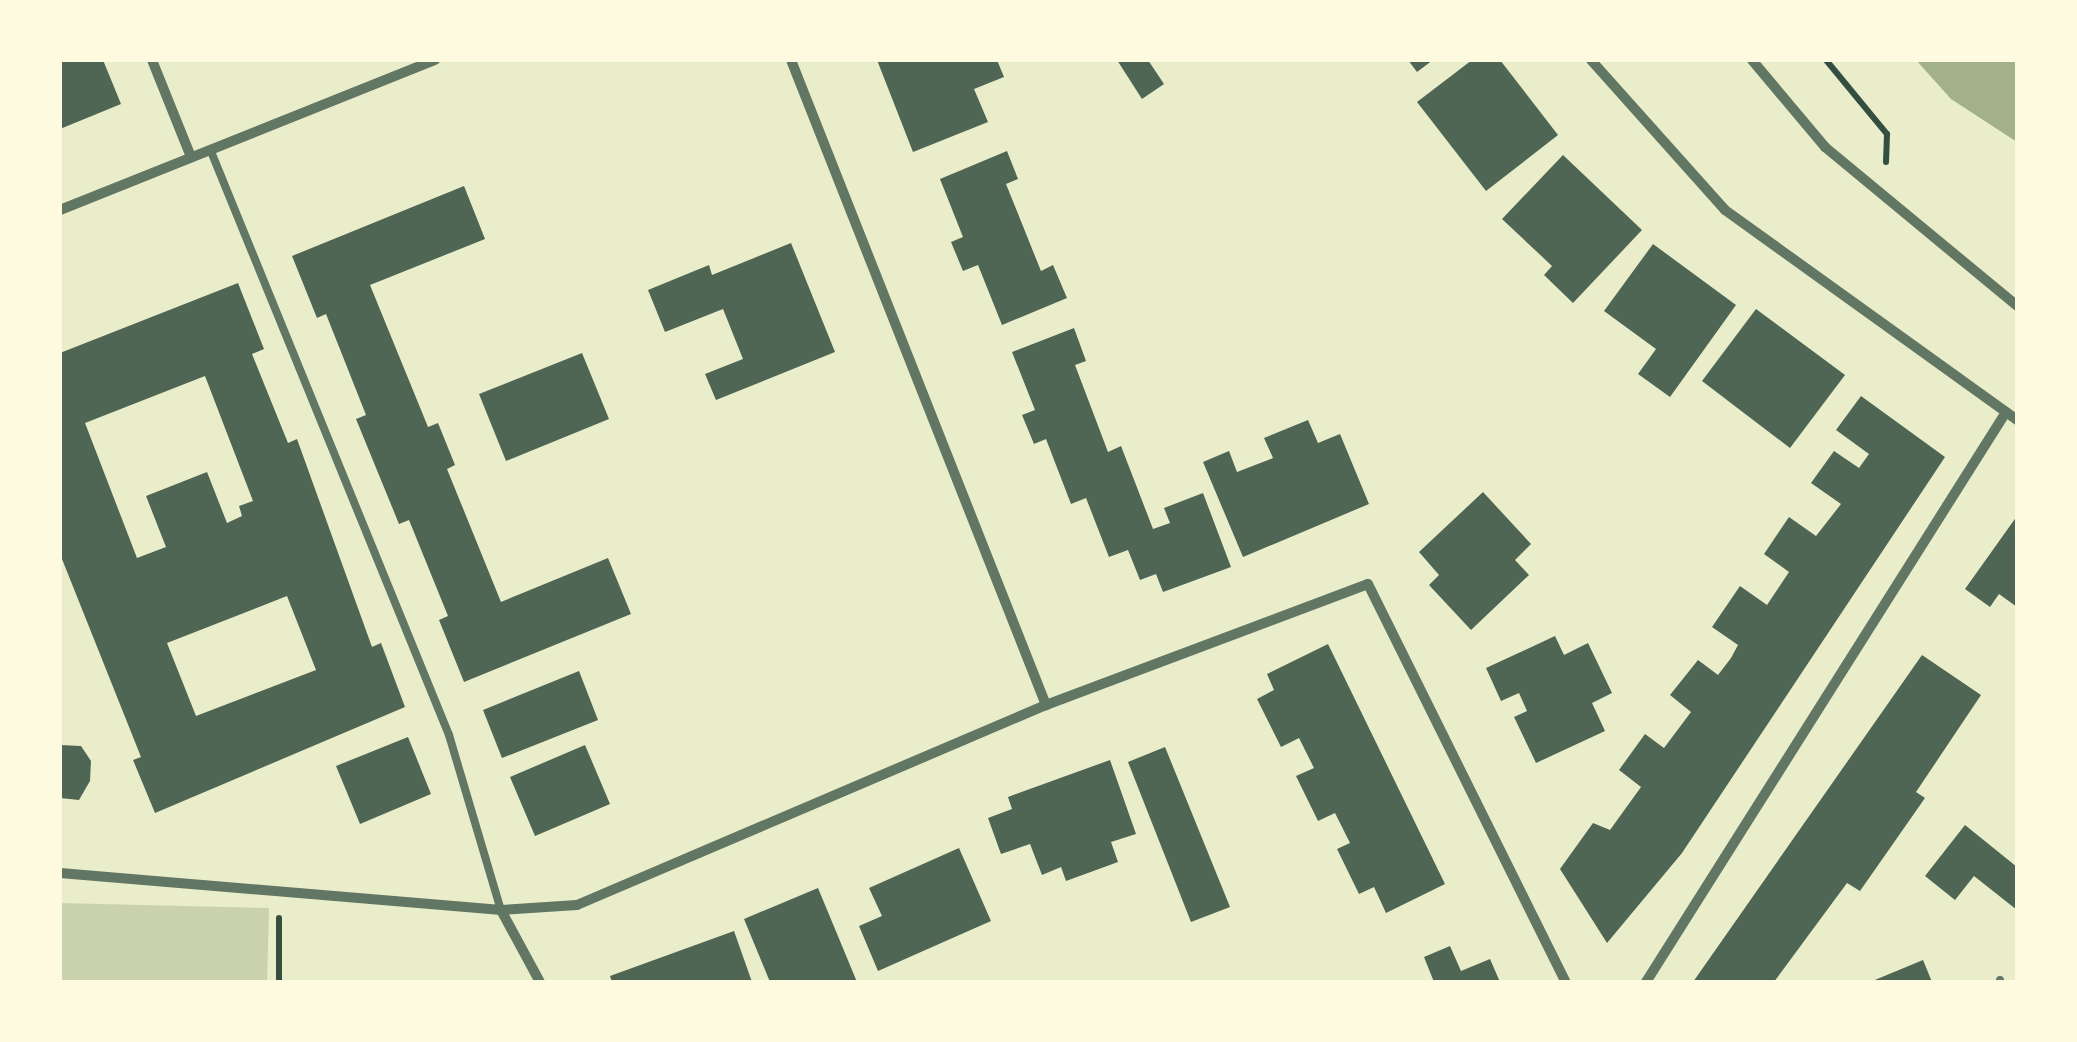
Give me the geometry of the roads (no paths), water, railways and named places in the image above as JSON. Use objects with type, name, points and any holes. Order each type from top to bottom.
[{"type":"street","points":[[152,60],[191,157]]},
{"type":"street","points":[[60,210],[435,60]]},
{"type":"street","points":[[791,60],[1046,704]]},
{"type":"street","points":[[1591,60],[1725,210],[2017,420]]},
{"type":"street","points":[[1752,60],[1825,147],[2017,306]]},
{"type":"street","points":[[1646,982],[2006,412]]},
{"type":"street","points":[[60,874],[280,888],[501,910],[577,905],[1046,704],[1368,584],[1566,982]]},
{"type":"street","points":[[501,910],[540,982]]},
{"type":"lane","points":[[210,149],[449,735],[501,910]]}]
